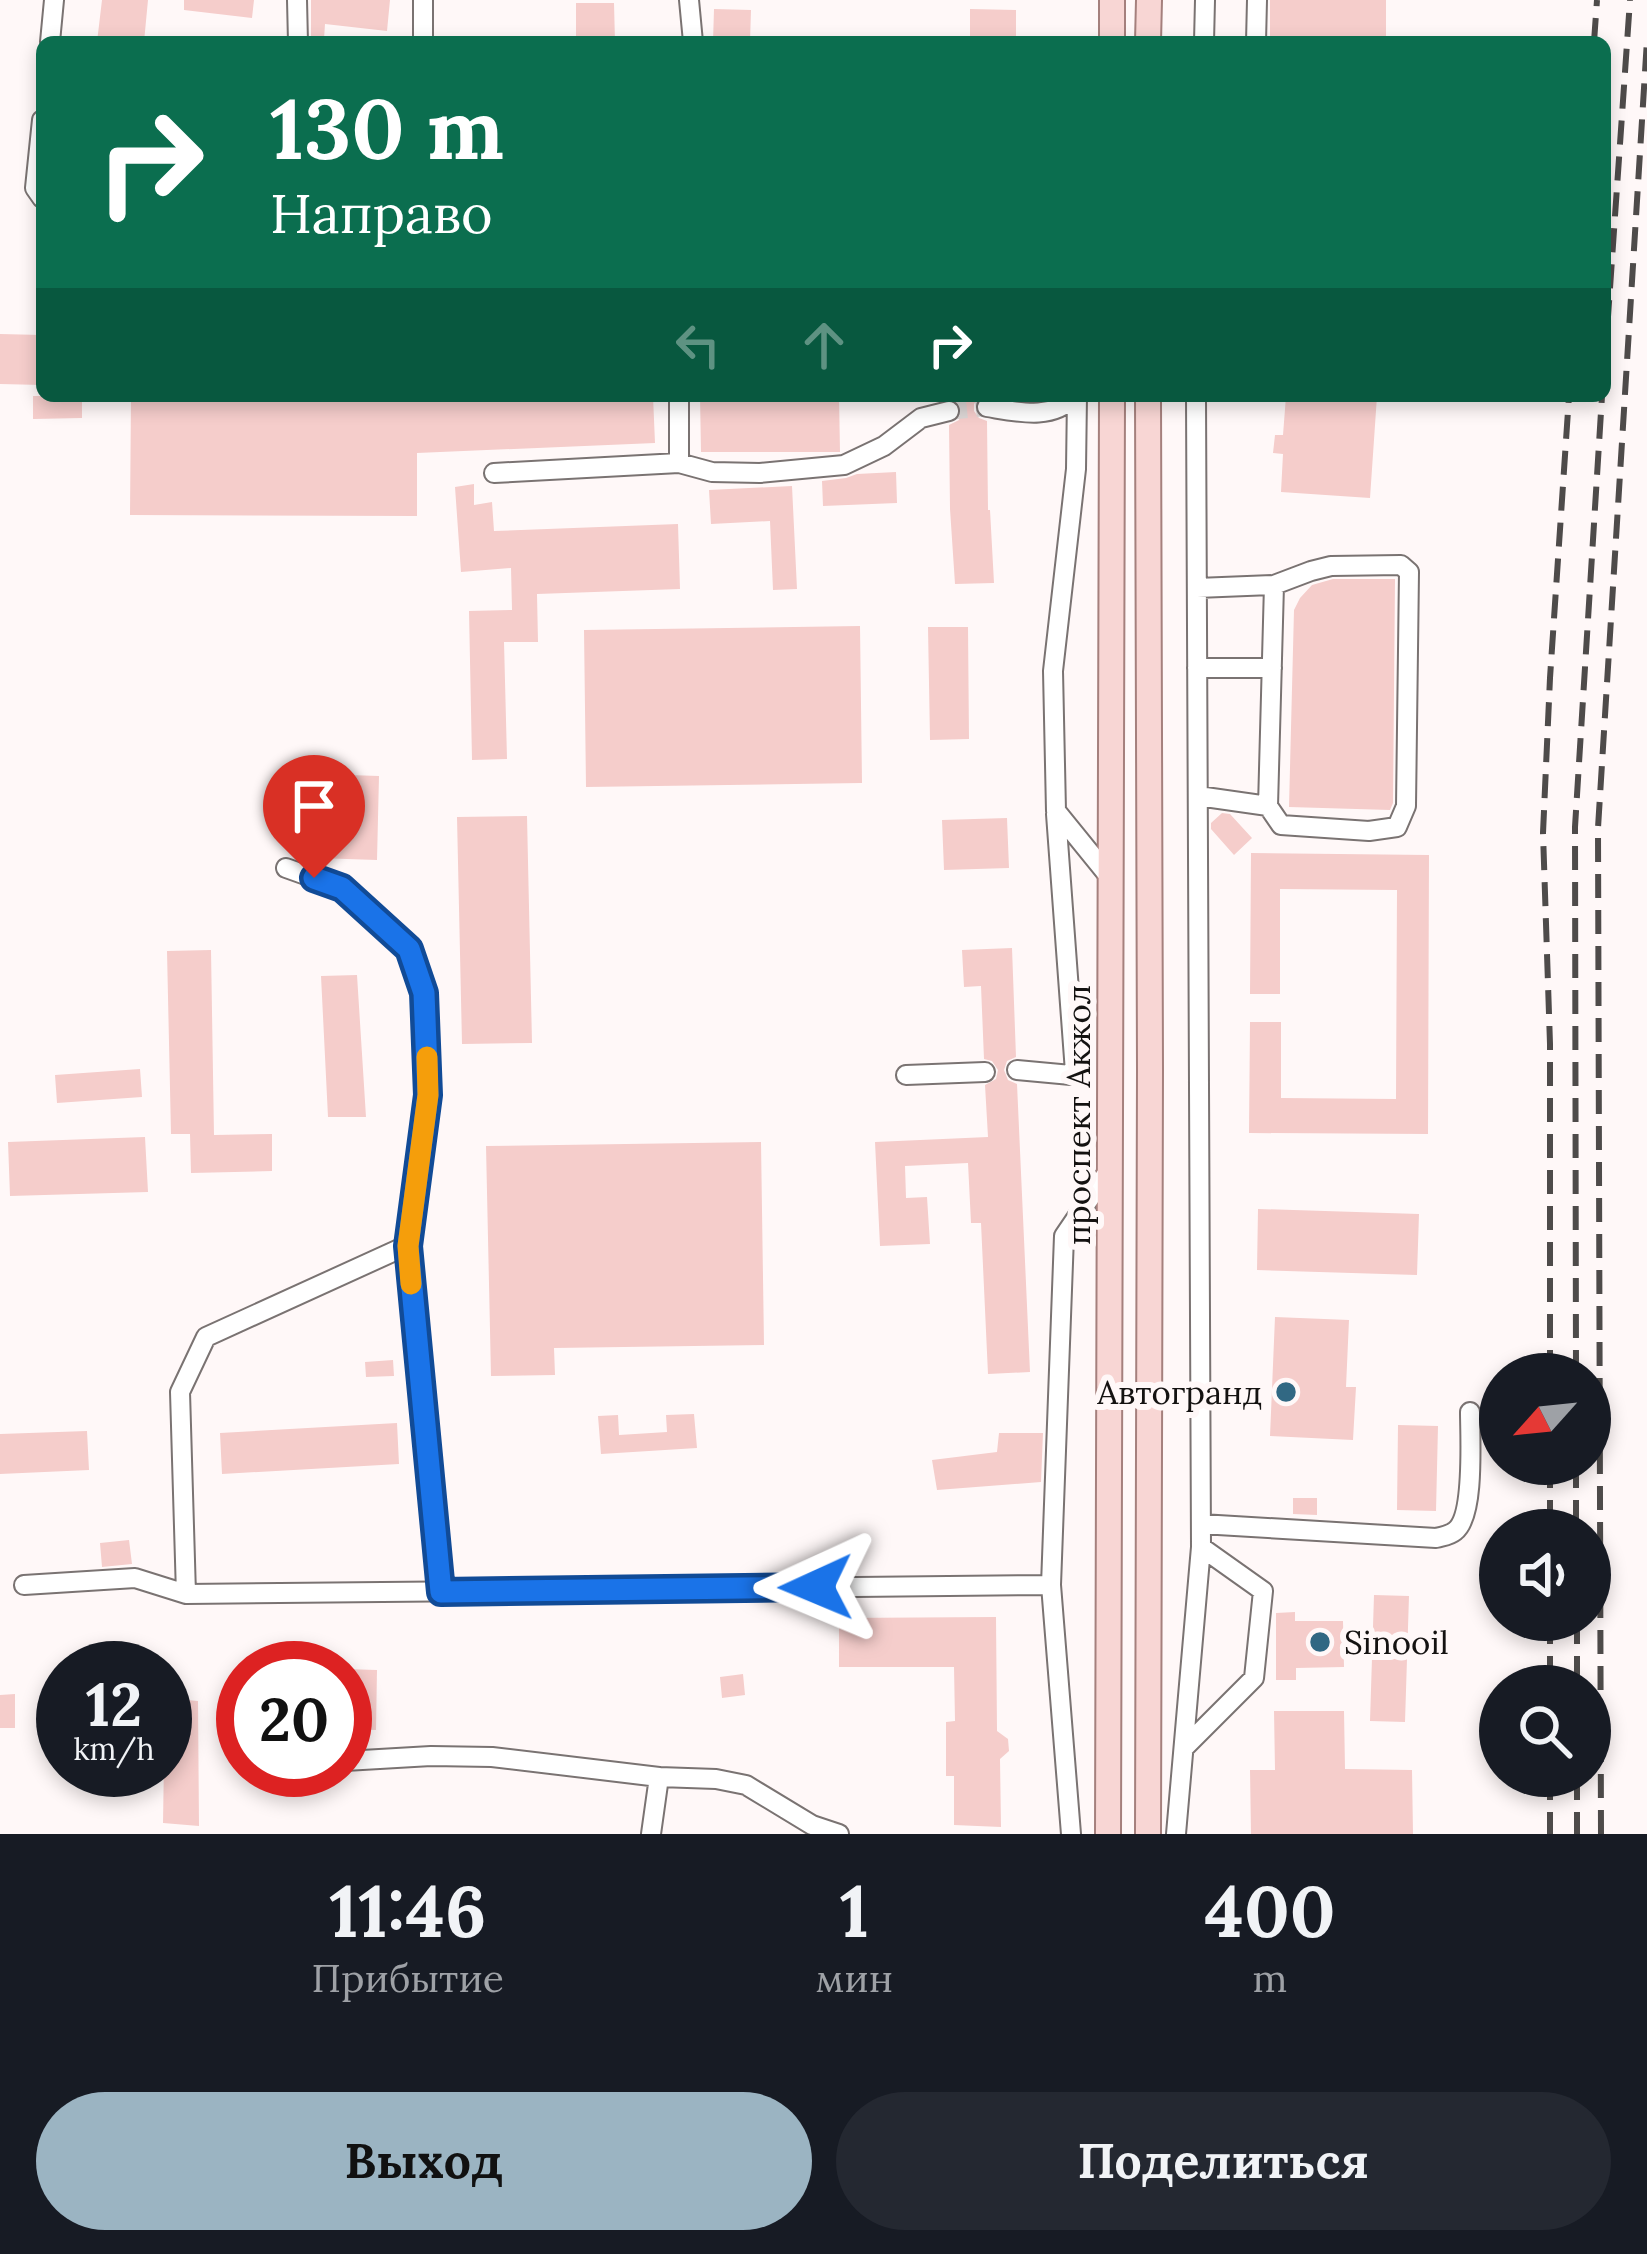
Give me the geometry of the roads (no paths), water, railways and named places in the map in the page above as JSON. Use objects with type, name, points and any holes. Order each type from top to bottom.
[{"type":"main road","points":[[1112,0],[1112,36]]},
{"type":"main road","points":[[1148,36],[1149,0]]},
{"type":"main road","name":"проспект Акжол","points":[[1108,1834],[1112,402]]},
{"type":"main road","points":[[1148,402],[1148,1834]]},
{"type":"main road","points":[[1112,1072],[1150,1070]]},
{"type":"street","points":[[51,36],[54,0]]},
{"type":"street","points":[[297,0],[298,36]]},
{"type":"street","points":[[423,0],[423,36]]},
{"type":"street","points":[[689,0],[692,36]]},
{"type":"street","points":[[1204,36],[1205,0]]},
{"type":"street","points":[[1256,36],[1257,0]]},
{"type":"street","points":[[679,402],[679,463]]},
{"type":"street","points":[[987,407],[1055,412],[1068,402]]},
{"type":"street","points":[[1017,1070],[1071,1076],[1076,1072],[1056,811],[1052,670],[1076,470],[1076,402]]},
{"type":"street","points":[[1176,1834],[1201,1547],[1196,402]]},
{"type":"street","points":[[494,473],[679,463],[712,472],[760,473],[844,465],[884,446],[921,418],[949,411]]},
{"type":"street","points":[[1197,588],[1274,585],[1330,566],[1401,565],[1409,572],[1406,806],[1397,827],[1369,831],[1281,825],[1268,806],[1274,585]]},
{"type":"street","points":[[1197,668],[1272,668]]},
{"type":"street","points":[[1198,796],[1268,806]]},
{"type":"street","points":[[1056,811],[1112,880]]},
{"type":"street","points":[[286,868],[342,888],[409,949],[424,993],[428,1095],[408,1246],[441,1592]]},
{"type":"street","points":[[906,1076],[985,1072]]},
{"type":"street","points":[[1071,1834],[1051,1585],[1064,1236],[1112,1166]]},
{"type":"street","points":[[187,1594],[180,1392],[206,1337],[408,1246]]},
{"type":"street","points":[[1201,1524],[1448,1535],[1465,1519],[1468,1503],[1470,1412]]},
{"type":"street","points":[[1184,1748],[1254,1678],[1263,1591],[1201,1547]]},
{"type":"street","points":[[24,1585],[135,1578],[187,1594],[1051,1585]]},
{"type":"street","points":[[372,1759],[492,1757],[716,1779],[746,1785],[812,1825],[838,1834]]},
{"type":"street","points":[[651,1834],[659,1777]]},
{"type":"tunnel","points":[[949,411],[987,407]]},
{"type":"railway","points":[[1594,36],[1597,0]]},
{"type":"railway","points":[[1611,274],[1630,0]]},
{"type":"railway","points":[[1601,1834],[1598,828],[1647,40]]},
{"type":"railway","points":[[1550,1353],[1550,1044],[1543,833],[1569,402]]},
{"type":"railway","points":[[1576,1353],[1575,827],[1602,402]]},
{"type":"railway","points":[[1550,1485],[1550,1509]]},
{"type":"railway","points":[[1576,1485],[1576,1509]]},
{"type":"railway","points":[[1550,1641],[1550,1665]]},
{"type":"railway","points":[[1577,1641],[1577,1665]]},
{"type":"railway","points":[[1550,1797],[1550,1834]]},
{"type":"railway","points":[[1577,1797],[1577,1834]]},
{"type":"place","name":"Автогранд","points":[[1286,1392]]},
{"type":"place","name":"Sinooil","points":[[1320,1642]]}]
